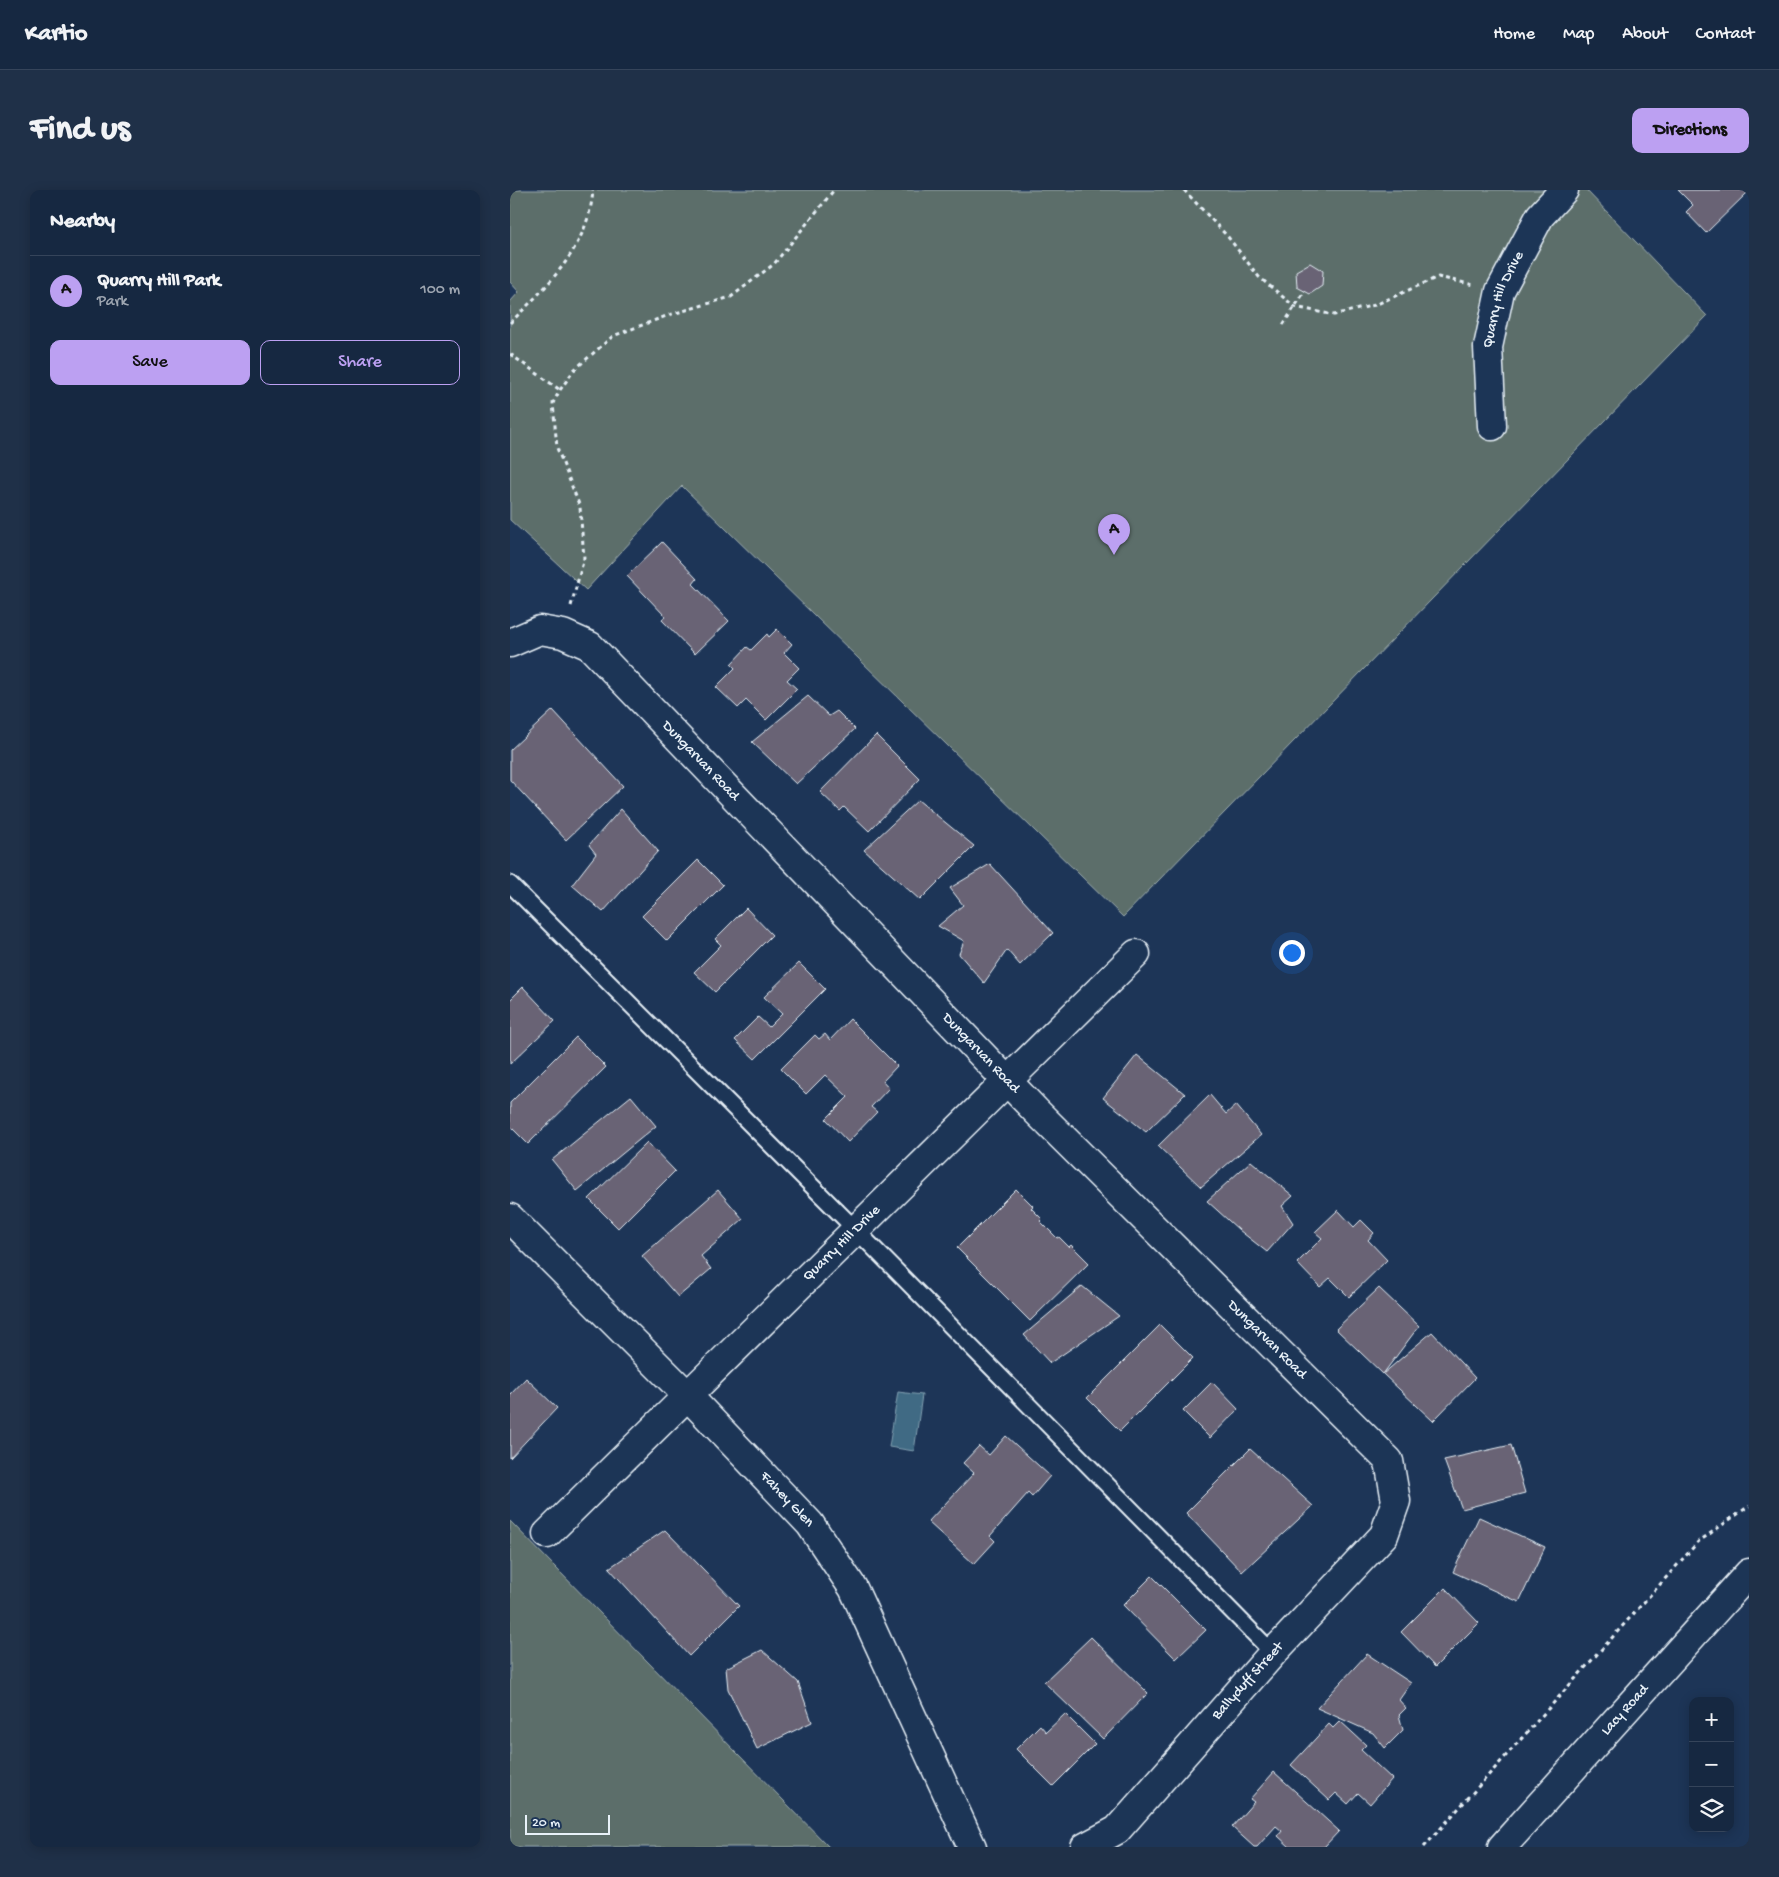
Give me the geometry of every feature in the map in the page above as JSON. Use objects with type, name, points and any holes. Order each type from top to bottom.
[{"type":"street","name":"Quarry Hill Drive","points":[[1492,426],[1488,347],[1500,291],[1540,216],[1564,190]]},
{"type":"street","points":[[510,643],[551,632]]},
{"type":"street","name":"Dungarvan Road","points":[[551,632],[590,646],[1006,1080],[1389,1461],[1396,1501]]},
{"type":"street","name":"Quarry Hill Drive","points":[[547,1534],[1136,954]]},
{"type":"street","name":"Fahey Glen","points":[[510,1218],[687,1395],[810,1524],[853,1588],[972,1847]]},
{"type":"street","name":"Ballyduff Street","points":[[1085,1847],[1117,1830],[1273,1653],[1384,1535],[1396,1501]]},
{"type":"street","name":"Lacy Road","points":[[1502,1847],[1749,1573]]},
{"type":"lane","points":[[510,884],[855,1229],[1273,1653]]},
{"type":"path","points":[[510,323],[559,271],[577,246],[592,205],[593,190]]},
{"type":"path","points":[[551,632],[584,558],[580,507],[557,448],[553,403],[560,390],[574,370],[613,336],[669,315],[731,297],[774,264],[834,190]]},
{"type":"path","points":[[1184,190],[1228,237],[1259,277],[1295,307],[1334,316],[1375,305],[1438,277],[1500,291]]},
{"type":"path","points":[[1283,325],[1305,291]]},
{"type":"path","points":[[510,354],[560,390]]},
{"type":"path","points":[[1424,1847],[1698,1542],[1749,1506]]},
{"type":"shaded area","points":[[510,190],[1586,190],[1707,316],[1123,917],[682,486],[586,590],[510,520],[510,302],[519,292],[510,282]]},
{"type":"shaded area","points":[[510,1521],[829,1847],[510,1847]]},
{"type":"water","points":[[898,1392],[922,1395],[914,1451],[889,1447]]},
{"type":"building","points":[[1678,190],[1749,191],[1706,233],[1686,212],[1693,205]]},
{"type":"building","points":[[1310,263],[1323,271],[1322,286],[1310,294],[1297,287],[1296,271]]},
{"type":"building","points":[[662,542],[697,579],[693,584],[729,621],[695,654],[662,620],[665,616],[627,576]]},
{"type":"building","points":[[777,629],[792,644],[784,653],[799,668],[787,680],[797,689],[766,720],[746,700],[738,708],[716,687],[735,668],[731,664],[747,647],[751,650],[767,634],[769,637]]},
{"type":"building","points":[[808,696],[829,716],[837,711],[855,729],[796,784],[752,742]]},
{"type":"building","points":[[553,710],[623,786],[566,840],[510,780],[510,750]]},
{"type":"building","points":[[876,735],[920,779],[869,831],[844,807],[840,811],[820,792]]},
{"type":"building","points":[[918,800],[974,846],[920,900],[864,850]]},
{"type":"building","points":[[621,809],[658,851],[603,912],[572,885],[596,854],[589,845]]},
{"type":"building","points":[[698,860],[723,885],[667,941],[642,916]]},
{"type":"building","points":[[990,864],[1053,933],[1020,965],[1007,950],[984,983],[959,954],[964,941],[938,926],[963,905],[950,888]]},
{"type":"building","points":[[746,908],[772,935],[715,992],[694,972],[721,945],[715,939]]},
{"type":"building","points":[[799,963],[825,989],[755,1059],[735,1040],[758,1017],[769,1027],[782,1014],[764,997]]},
{"type":"building","points":[[523,987],[555,1021],[510,1064],[510,1000]]},
{"type":"building","points":[[850,1019],[897,1066],[883,1081],[889,1088],[871,1107],[877,1112],[848,1142],[826,1119],[848,1097],[825,1075],[806,1094],[781,1069],[815,1035],[819,1039],[825,1034],[830,1040]]},
{"type":"building","points":[[576,1037],[606,1067],[528,1144],[510,1126],[510,1103]]},
{"type":"building","points":[[1137,1055],[1185,1094],[1146,1132],[1103,1098]]},
{"type":"building","points":[[1210,1095],[1226,1114],[1236,1105],[1261,1135],[1201,1187],[1158,1146]]},
{"type":"building","points":[[631,1096],[656,1126],[577,1191],[552,1160]]},
{"type":"building","points":[[647,1142],[675,1171],[618,1228],[589,1199]]},
{"type":"building","points":[[1251,1161],[1293,1196],[1282,1206],[1293,1223],[1267,1252],[1207,1201]]},
{"type":"building","points":[[1016,1189],[1033,1206],[1031,1208],[1042,1219],[1040,1221],[1057,1238],[1059,1237],[1069,1247],[1071,1245],[1089,1263],[1030,1321],[957,1248]]},
{"type":"building","points":[[718,1190],[743,1219],[701,1256],[711,1269],[678,1297],[642,1256]]},
{"type":"building","points":[[1338,1210],[1354,1227],[1361,1220],[1374,1233],[1368,1240],[1387,1260],[1349,1297],[1330,1278],[1320,1287],[1297,1263],[1322,1238],[1315,1232]]},
{"type":"building","points":[[1082,1286],[1119,1316],[1050,1363],[1024,1335]]},
{"type":"building","points":[[1379,1288],[1419,1326],[1383,1374],[1336,1329]]},
{"type":"building","points":[[1160,1325],[1193,1358],[1120,1431],[1087,1398]]},
{"type":"building","points":[[1432,1332],[1475,1378],[1433,1421],[1383,1374]]},
{"type":"building","points":[[526,1378],[557,1408],[510,1458],[510,1395]]},
{"type":"building","points":[[1212,1382],[1238,1409],[1210,1438],[1183,1411]]},
{"type":"building","points":[[1006,1436],[1050,1476],[1032,1497],[1028,1493],[990,1536],[995,1541],[974,1564],[928,1522],[974,1473],[963,1463],[979,1446],[989,1455]]},
{"type":"building","points":[[1511,1445],[1525,1493],[1462,1509],[1444,1460]]},
{"type":"building","points":[[1250,1449],[1313,1506],[1242,1572],[1186,1513]]},
{"type":"building","points":[[1479,1517],[1545,1547],[1519,1602],[1453,1572]]},
{"type":"building","points":[[665,1530],[739,1606],[689,1656],[609,1568]]},
{"type":"building","points":[[1152,1576],[1206,1630],[1176,1659],[1123,1605]]},
{"type":"building","points":[[1445,1588],[1479,1623],[1435,1667],[1401,1632]]},
{"type":"building","points":[[1091,1637],[1148,1693],[1103,1739],[1044,1682]]},
{"type":"building","points":[[762,1650],[798,1682],[812,1722],[757,1749],[728,1689],[726,1668]]},
{"type":"building","points":[[1367,1654],[1411,1683],[1399,1700],[1406,1708],[1399,1715],[1403,1730],[1385,1748],[1373,1733],[1317,1708]]},
{"type":"building","points":[[1065,1714],[1095,1744],[1053,1786],[1016,1749],[1040,1725],[1046,1732]]},
{"type":"building","points":[[1340,1721],[1366,1745],[1361,1750],[1392,1779],[1370,1804],[1358,1793],[1348,1804],[1336,1793],[1329,1800],[1291,1765],[1329,1724],[1333,1728]]},
{"type":"building","points":[[1274,1772],[1339,1831],[1324,1847],[1290,1847],[1278,1836],[1282,1831],[1276,1826],[1257,1847],[1254,1847],[1232,1827],[1254,1802],[1250,1799]]},
{"type":"place","name":"Quarry Hill Park","points":[[1114,555]]}]
